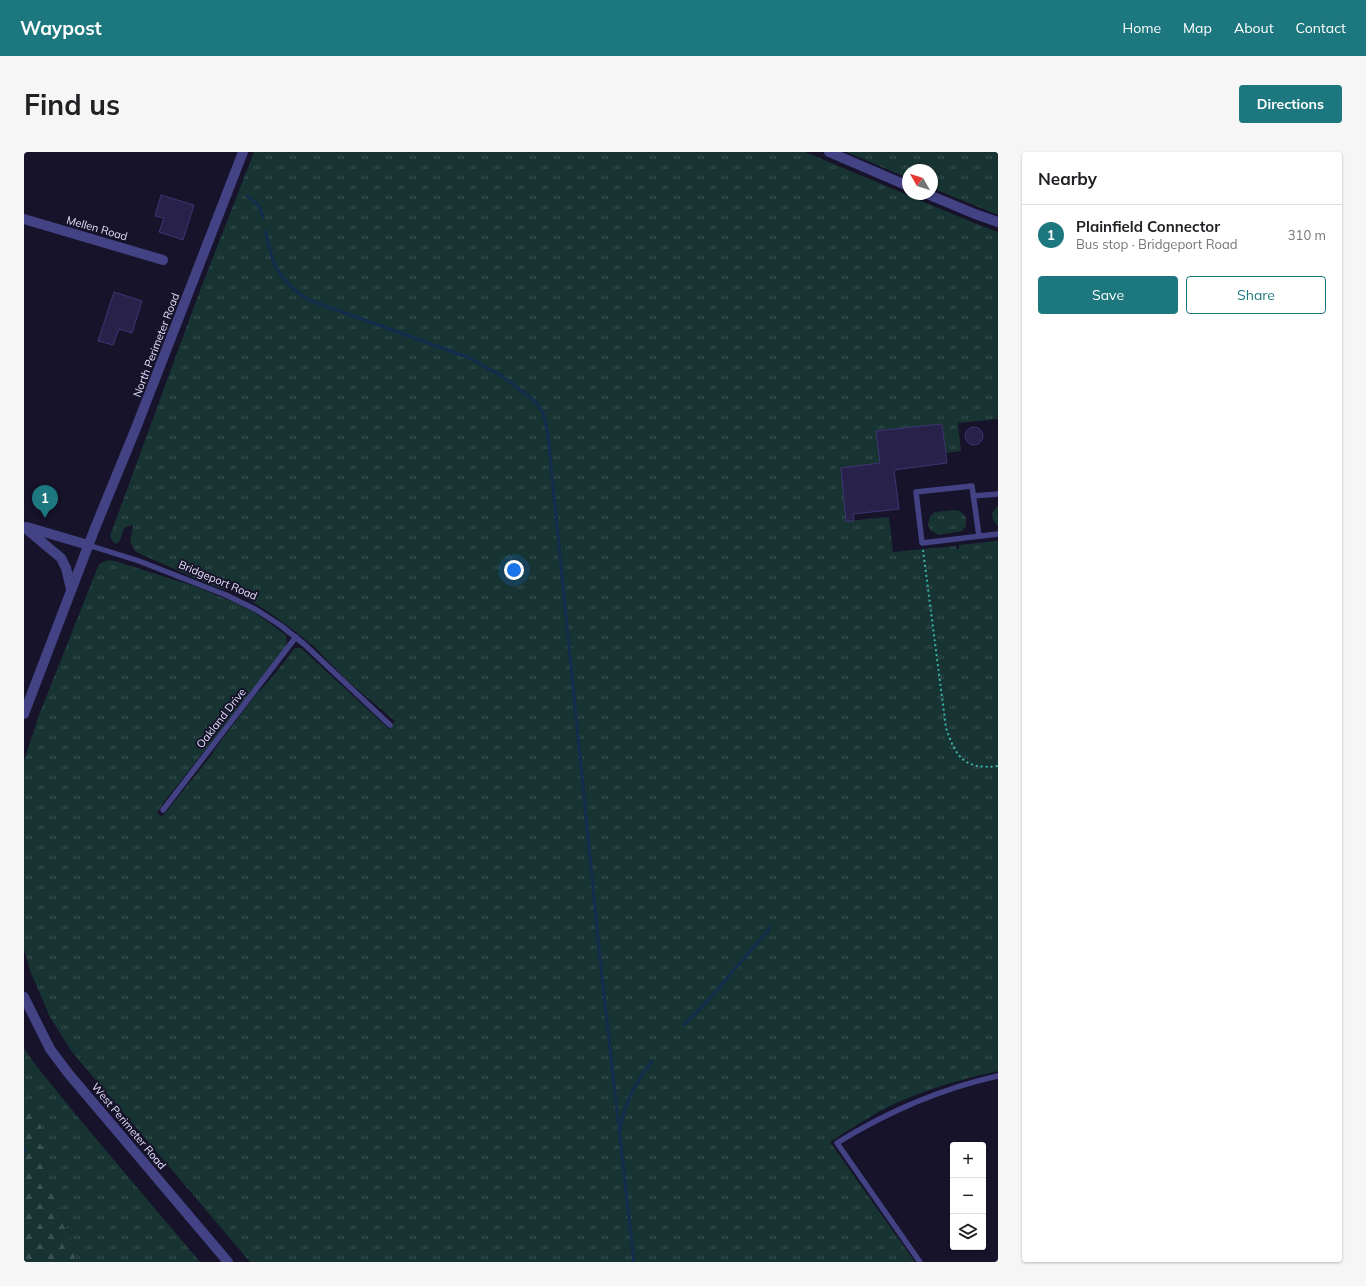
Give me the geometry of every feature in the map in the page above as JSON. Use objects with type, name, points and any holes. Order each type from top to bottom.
[{"type":"street","name":"North Perimeter Road","points":[[88,545],[136,428],[243,152]]},
{"type":"street","points":[[829,152],[902,183]]},
{"type":"street","points":[[938,199],[998,222]]},
{"type":"street","name":"Mellen Road","points":[[24,219],[163,260]]},
{"type":"street","name":"Bridgeport Road","points":[[24,526],[88,545]]},
{"type":"street","points":[[24,526],[61,558],[66,568],[71,590]]},
{"type":"street","points":[[24,714],[88,545]]},
{"type":"street","name":"West Perimeter Road","points":[[24,997],[50,1049],[68,1073],[228,1262]]},
{"type":"lane","points":[[979,536],[972,486],[916,492],[922,546],[998,534]]},
{"type":"lane","points":[[973,496],[998,494]]},
{"type":"lane","name":"Bridgeport Road","points":[[88,545],[139,561],[235,598],[270,618],[296,637],[390,725]]},
{"type":"lane","name":"Oakland Drive","points":[[163,810],[296,637]]},
{"type":"lane","points":[[920,1262],[837,1144],[876,1120],[911,1104],[943,1091],[998,1076]]},
{"type":"path","points":[[922,546],[946,728],[956,752],[964,761],[975,766],[998,766]]},
{"type":"green space","points":[[254,152],[805,152],[902,193],[902,200],[919,200],[998,232],[998,419],[958,423],[961,451],[946,453],[942,424],[876,431],[880,463],[841,468],[846,521],[889,517],[893,552],[956,546],[956,549],[959,549],[959,545],[998,541],[998,1071],[953,1082],[910,1097],[882,1110],[830,1142],[915,1262],[250,1262],[72,1052],[50,1017],[31,973],[24,949],[24,761],[39,715],[99,564],[108,560],[115,561],[194,586],[254,612],[286,635],[287,645],[282,653],[164,802],[157,813],[162,817],[213,753],[253,698],[295,648],[301,648],[389,729],[395,721],[349,682],[319,651],[298,633],[264,609],[228,588],[222,589],[136,552],[130,542],[133,525],[125,528],[120,541],[117,544],[113,542],[110,536],[199,293]]},
{"type":"green space","points":[[846,152],[998,152],[998,215],[938,190],[938,164],[902,164],[902,175]]},
{"type":"green space","points":[[998,506],[998,526],[993,520],[992,513]]},
{"type":"green space","points":[[960,511],[966,517],[966,526],[962,531],[939,535],[931,531],[928,525],[930,516],[935,512]]},
{"type":"green space","points":[[24,1048],[34,1063],[81,1121],[200,1262],[75,1262],[73,1244],[44,1166],[42,1131],[36,1111],[24,1093]]},
{"type":"green space","points":[[24,1093],[36,1111],[43,1133],[44,1166],[73,1244],[75,1262],[24,1262]]},
{"type":"building","points":[[161,195],[194,205],[183,240],[159,232],[164,218],[155,216]]},
{"type":"building","points":[[114,292],[142,301],[132,333],[119,329],[113,345],[98,341]]},
{"type":"building","points":[[942,424],[947,463],[894,470],[899,509],[853,514],[854,521],[846,521],[841,468],[880,463],[876,431]]},
{"type":"building","points":[[974,427],[980,430],[983,436],[980,442],[974,445],[968,442],[965,436],[968,430]]},
{"type":"waterway","points":[[247,196],[258,205],[263,218]]},
{"type":"waterway","points":[[266,232],[274,263],[278,271],[291,287],[309,300],[467,357],[499,374],[535,401],[543,413],[548,435],[601,968],[634,1262]]},
{"type":"waterway","points":[[684,1025],[712,996],[770,928]]},
{"type":"waterway","points":[[620,1131],[624,1112],[631,1094],[652,1061]]},
{"type":"waterway","points":[[24,1147],[24,1152]]},
{"type":"place","name":"Plainfield Connector","points":[[45,518]]}]
